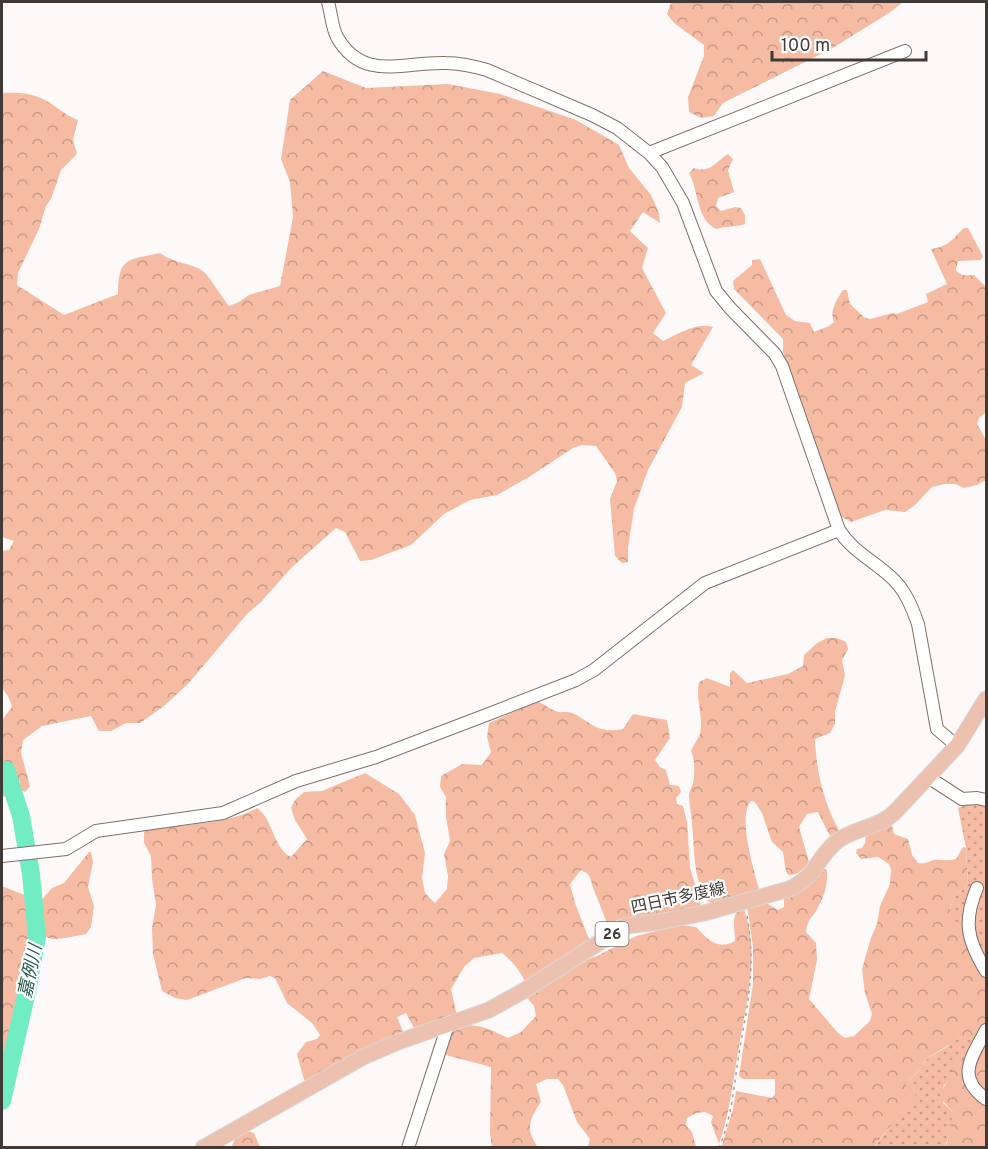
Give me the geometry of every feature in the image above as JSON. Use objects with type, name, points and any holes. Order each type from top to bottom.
[{"type":"main road","name":"四日市多度線","points":[[203,1148],[363,1057],[398,1042],[489,1010],[525,990],[625,926],[659,922],[745,901],[800,884],[836,843],[854,832],[889,818],[957,746],[987,699]]},
{"type":"street","points":[[328,2],[336,36],[359,61],[370,66],[444,63],[470,65],[487,70],[592,115],[616,128],[649,153],[662,167],[683,202],[716,291],[775,354],[782,366],[839,530],[855,549],[892,578],[904,591],[918,624],[938,729],[957,746]]},
{"type":"street","points":[[649,153],[905,51]]},
{"type":"street","points":[[4,856],[66,849],[96,831],[223,813],[296,781],[376,757],[576,680],[594,670],[705,583],[839,530]]},
{"type":"street","points":[[928,777],[962,799],[987,800]]},
{"type":"street","points":[[978,888],[968,916],[968,926],[975,949],[987,971]]},
{"type":"street","points":[[408,1148],[448,1025]]},
{"type":"street","points":[[987,1030],[969,1063],[968,1070],[972,1087],[987,1100]]},
{"type":"path","points":[[719,1148],[731,1112],[751,987],[752,946],[745,901]]},
{"type":"green space","points":[[671,2],[903,2],[831,49],[723,103],[714,116],[701,118],[689,112],[688,97],[704,56],[704,45],[674,23],[667,14]]},
{"type":"green space","points":[[323,71],[366,88],[448,84],[500,94],[576,120],[619,145],[629,168],[651,195],[659,213],[660,223],[643,212],[630,231],[648,248],[642,268],[666,313],[653,333],[663,341],[694,327],[713,327],[691,365],[704,373],[685,383],[682,407],[648,470],[634,509],[628,562],[622,563],[615,556],[610,499],[617,481],[615,473],[596,446],[582,445],[573,448],[497,495],[470,500],[444,514],[411,545],[371,560],[360,561],[345,532],[336,528],[292,567],[261,602],[247,614],[188,684],[164,706],[140,723],[126,723],[111,731],[99,731],[91,716],[42,726],[23,740],[21,753],[30,786],[25,792],[18,789],[20,781],[13,780],[5,770],[6,785],[2,786],[2,720],[12,707],[2,688],[2,551],[9,550],[14,541],[2,537],[2,93],[35,96],[78,120],[73,140],[77,154],[61,170],[39,229],[18,273],[17,285],[64,315],[118,294],[120,273],[127,262],[160,253],[204,272],[229,306],[249,295],[280,286],[293,217],[290,182],[281,159],[290,100]]},
{"type":"green space","points":[[728,154],[733,159],[728,170],[734,192],[718,198],[716,206],[721,211],[735,207],[741,208],[745,215],[745,224],[717,229],[705,219],[689,173],[694,168],[708,168]]},
{"type":"green space","points":[[964,228],[968,228],[983,256],[981,260],[958,261],[956,270],[964,275],[974,275],[986,287],[986,412],[979,418],[977,424],[986,440],[986,480],[964,488],[955,484],[932,487],[905,512],[885,510],[851,522],[842,517],[838,511],[783,352],[783,339],[734,289],[733,281],[752,265],[752,260],[760,259],[786,315],[795,321],[810,323],[814,332],[834,322],[833,309],[843,290],[847,290],[850,304],[865,318],[897,314],[928,302],[926,294],[947,284],[931,249],[947,244]]},
{"type":"green space","points":[[827,638],[837,638],[846,642],[848,649],[842,660],[845,675],[835,712],[835,724],[830,733],[815,739],[822,787],[829,810],[840,832],[831,838],[818,812],[807,814],[799,827],[809,862],[798,873],[789,875],[786,872],[783,852],[772,842],[762,813],[755,802],[751,801],[747,808],[746,830],[758,893],[711,904],[700,887],[697,877],[689,799],[694,771],[691,751],[701,728],[699,682],[707,678],[730,687],[730,673],[733,670],[747,683],[788,674],[803,666],[804,655],[817,643]]},
{"type":"green space","points":[[537,701],[558,712],[572,713],[596,727],[607,730],[623,729],[633,714],[667,720],[670,738],[655,760],[660,767],[666,770],[670,785],[679,786],[681,792],[676,798],[677,804],[683,806],[687,822],[690,867],[701,906],[650,918],[617,920],[609,928],[590,878],[581,870],[570,884],[590,942],[526,984],[516,967],[502,953],[474,958],[464,967],[451,989],[457,1016],[415,1030],[406,1013],[397,1017],[404,1034],[308,1082],[304,1080],[297,1054],[306,1042],[317,1039],[320,1035],[312,1023],[287,1003],[275,978],[270,976],[260,979],[246,978],[187,1000],[175,998],[162,991],[153,954],[152,928],[156,905],[151,856],[144,843],[144,832],[219,821],[257,808],[267,819],[280,847],[291,857],[307,839],[295,820],[291,808],[295,800],[304,792],[322,791],[365,773],[399,794],[415,815],[425,853],[422,878],[425,893],[435,903],[447,889],[448,876],[444,854],[450,841],[446,817],[446,797],[440,787],[441,776],[462,764],[482,765],[491,752],[487,737],[489,723]]},
{"type":"green space","points":[[2,786],[8,793],[4,797],[2,795]]},
{"type":"green space","points":[[977,801],[986,803],[986,976],[967,935],[954,921],[950,909],[956,893],[965,888],[968,883],[966,848],[958,808]]},
{"type":"green space","points":[[891,821],[894,834],[908,839],[912,855],[918,863],[956,859],[963,847],[966,848],[968,883],[965,888],[956,893],[950,909],[955,921],[967,935],[986,976],[986,1024],[978,1035],[969,1040],[961,1037],[928,1058],[906,1085],[916,1094],[914,1101],[874,1147],[721,1148],[736,1091],[772,1098],[775,1094],[775,1079],[743,1079],[739,1076],[753,984],[753,947],[747,905],[763,901],[778,910],[784,907],[784,896],[823,868],[827,870],[824,893],[808,923],[806,932],[816,943],[817,960],[809,999],[837,1032],[845,1038],[854,1036],[870,1021],[872,1014],[865,993],[862,969],[877,924],[880,906],[890,884],[891,870],[889,864],[878,857],[861,859],[856,853],[857,849],[862,848],[865,843],[866,833]]},
{"type":"green space","points":[[91,852],[93,862],[88,887],[94,906],[91,927],[86,934],[48,938],[40,928],[37,905],[52,888],[64,883]]},
{"type":"green space","points":[[2,886],[27,896],[33,926],[32,944],[2,1078]]},
{"type":"green space","points":[[743,907],[751,944],[750,982],[730,1102],[719,1144],[711,1122],[713,1116],[705,1112],[696,1113],[687,1118],[686,1125],[692,1132],[696,1147],[588,1147],[590,1139],[577,1122],[563,1085],[558,1079],[547,1079],[536,1084],[541,1102],[530,1124],[531,1135],[538,1147],[492,1147],[490,1133],[491,1067],[442,1054],[453,1032],[469,1025],[487,1029],[508,1038],[521,1032],[536,1016],[534,1006],[525,995],[582,961],[636,936],[680,925],[696,927],[718,944],[729,944],[735,941],[735,916],[739,908]]},
{"type":"green space","points":[[986,1024],[986,1102],[952,1074],[943,1087],[943,1103],[953,1112],[949,1135],[944,1147],[874,1148],[890,1126],[906,1085],[928,1058]]},
{"type":"green space","points":[[986,1036],[986,1093],[970,1075]]},
{"type":"green space","points":[[956,1063],[966,1063],[986,1102],[986,1147],[944,1147],[947,1143],[953,1112],[939,1097]]},
{"type":"green space","points":[[245,1130],[254,1133],[260,1147],[231,1148],[235,1139]]},
{"type":"waterway","name":"嘉例川","points":[[2,1101],[37,937],[31,874],[21,816],[6,770]]}]
